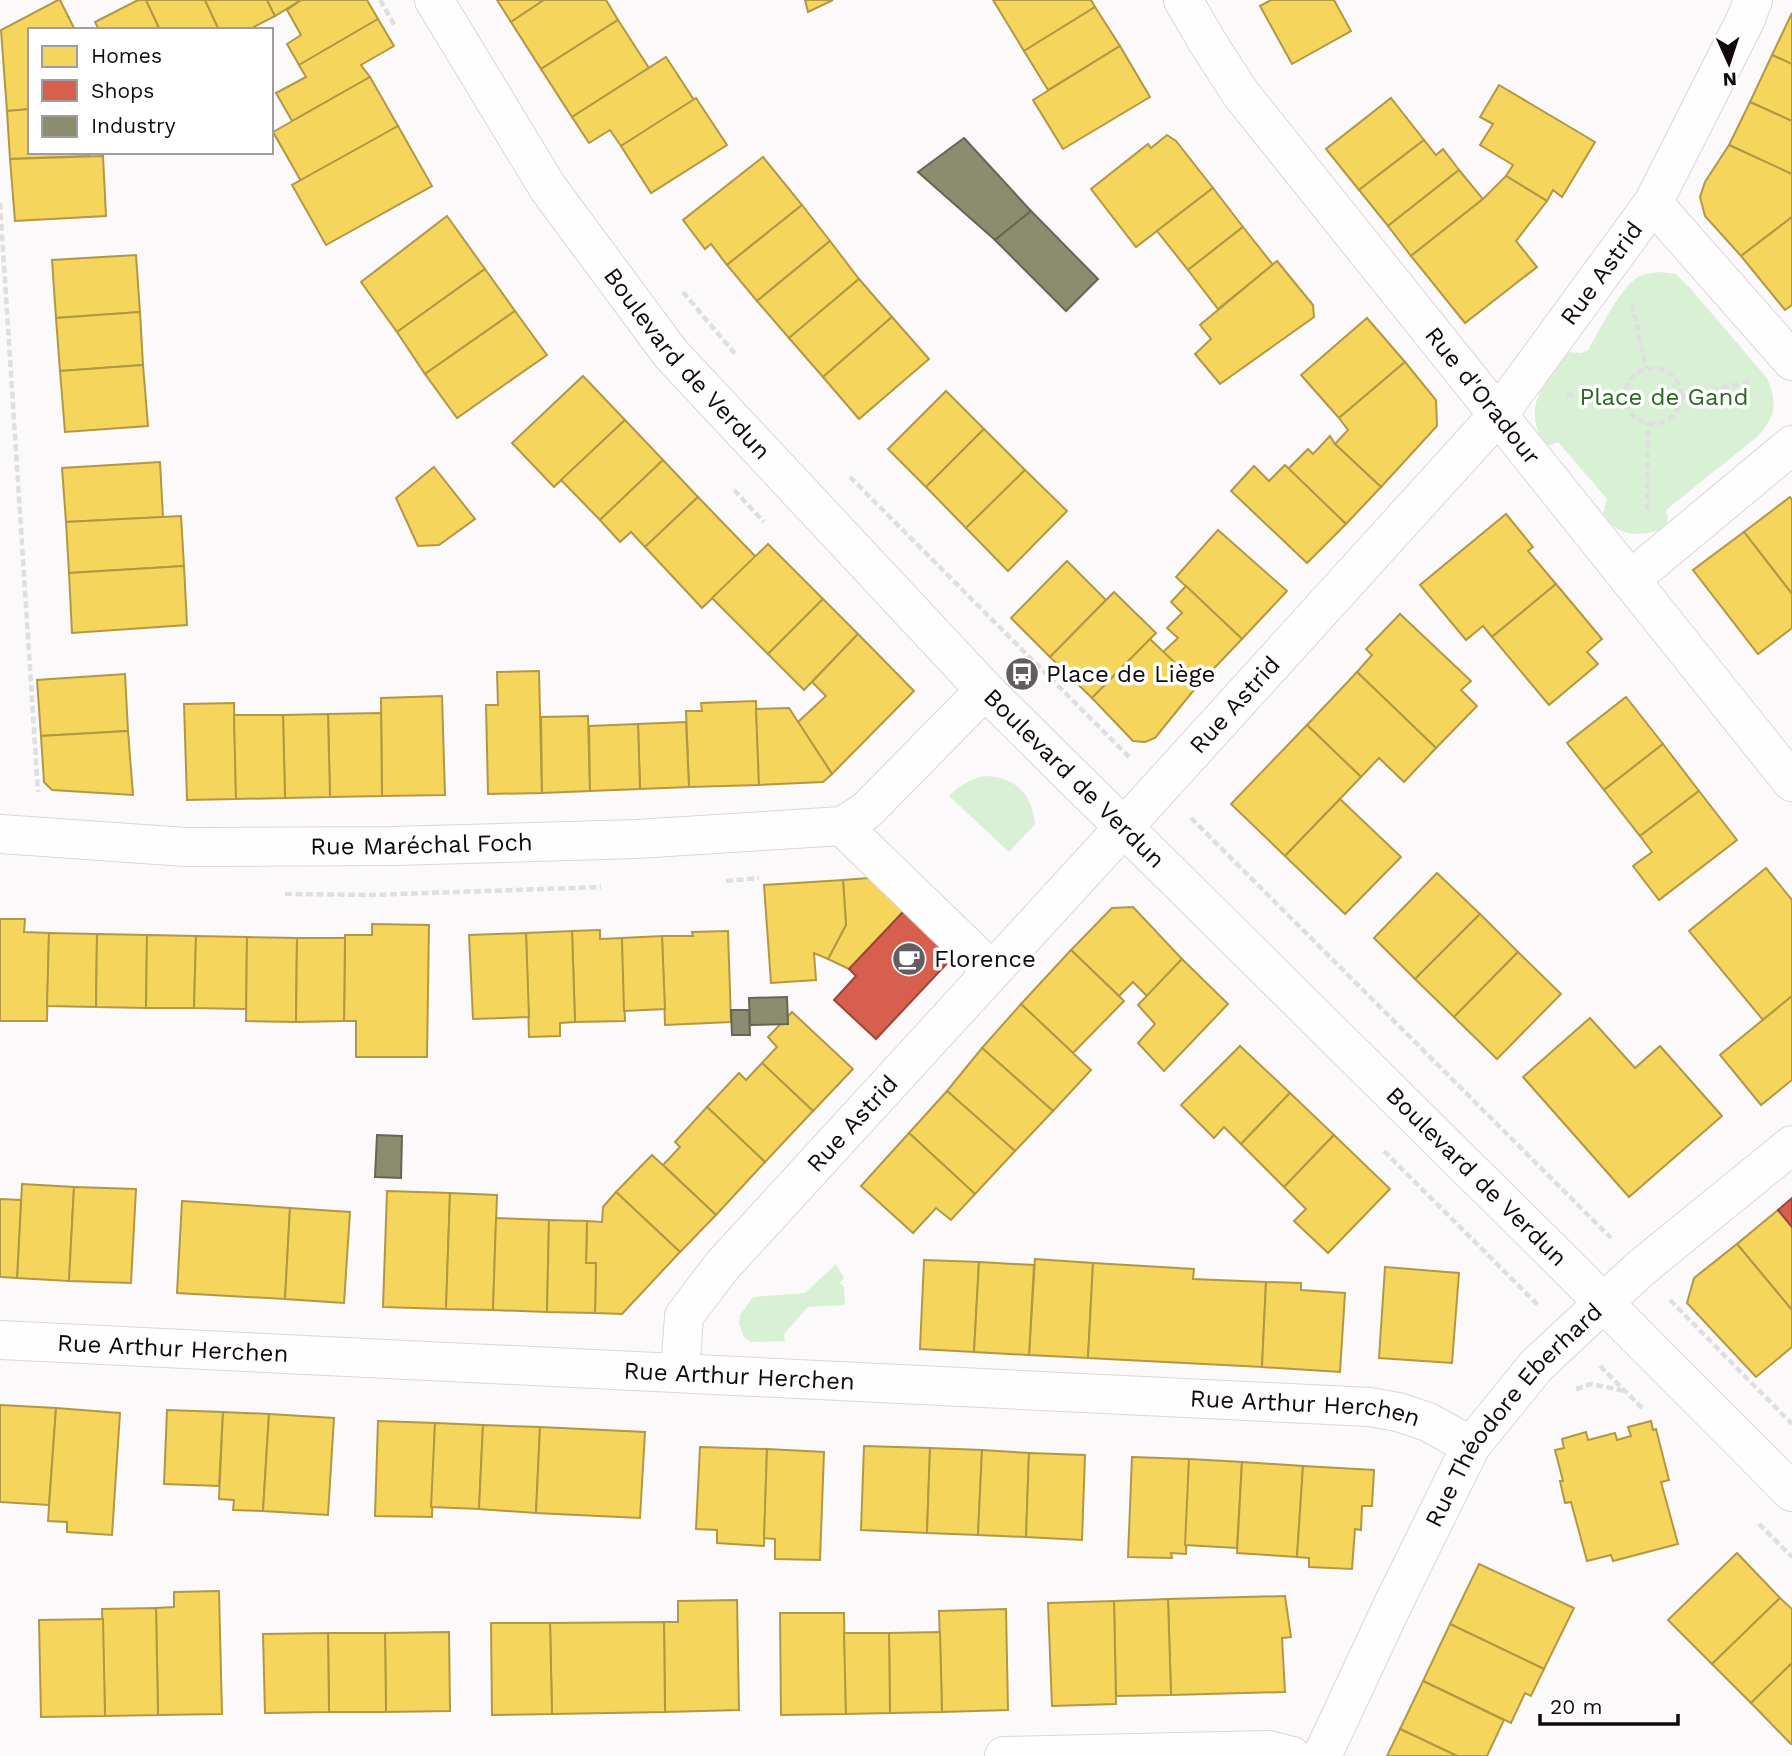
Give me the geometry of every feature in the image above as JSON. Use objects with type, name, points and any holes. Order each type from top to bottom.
[{"type":"street","name":"Boulevard de Verdun","points":[[434,0],[548,188],[671,354],[985,690],[1604,1302],[1792,1492]]},
{"type":"street","name":"Rue d'Oradour","points":[[1183,0],[1241,94],[1792,782]]},
{"type":"street","name":"Rue Astrid","points":[[680,1373],[684,1316],[722,1266],[1498,415],[1653,203],[1745,22],[1753,0]]},
{"type":"street","points":[[1653,203],[1792,361]]},
{"type":"street","points":[[1630,580],[1792,445]]},
{"type":"street","points":[[985,690],[866,811],[842,826],[992,971]]},
{"type":"street","name":"Rue Maréchal Foch","points":[[0,834],[186,847],[395,846],[637,839],[842,826]]},
{"type":"street","name":"Rue Théodore Eberhard","points":[[1322,1756],[1471,1446],[1536,1366],[1604,1302],[1641,1268],[1792,1145]]},
{"type":"street","name":"Rue Arthur Herchen","points":[[0,1340],[1370,1407],[1398,1412],[1428,1422],[1471,1446]]},
{"type":"street","points":[[1004,1756],[1268,1750],[1292,1756]]},
{"type":"path","points":[[0,203],[38,798]]},
{"type":"path","points":[[679,287],[737,356]]},
{"type":"path","points":[[1631,297],[1646,368]]},
{"type":"path","points":[[1646,368],[1667,371],[1675,377],[1680,387],[1679,407],[1674,415],[1657,424],[1637,419],[1626,402],[1625,391],[1629,381],[1646,368]]},
{"type":"path","points":[[1681,398],[1758,379]]},
{"type":"path","points":[[1560,393],[1626,402]]},
{"type":"path","points":[[1647,511],[1648,423]]},
{"type":"path","points":[[848,474],[1641,1268],[1792,1424]]},
{"type":"green space","name":"Place de Gand","points":[[1660,272],[1676,274],[1690,288],[1767,378],[1774,403],[1768,423],[1757,437],[1666,510],[1668,518],[1665,528],[1633,534],[1613,526],[1603,514],[1607,499],[1558,442],[1550,445],[1544,443],[1535,417],[1536,406],[1544,384],[1566,352],[1581,353],[1588,350],[1624,290],[1638,277]]},
{"type":"green space","points":[[984,776],[1013,783],[1026,795],[1033,813],[1035,824],[1009,852],[949,796],[965,783]]},
{"type":"green space","points":[[836,1264],[844,1278],[840,1283],[844,1287],[845,1305],[808,1307],[784,1334],[785,1341],[751,1342],[744,1337],[739,1324],[740,1315],[753,1297],[805,1293]]},
{"type":"building: Homes","points":[[58,0],[74,28],[28,28],[28,109],[7,111],[1,30]]},
{"type":"building: Homes","points":[[138,0],[146,0],[159,28],[98,28],[95,22]]},
{"type":"building: Homes","points":[[146,0],[205,0],[218,28],[159,28]]},
{"type":"building: Homes","points":[[205,0],[267,0],[275,16],[252,28],[218,28]]},
{"type":"building: Homes","points":[[267,0],[301,0],[275,16]]},
{"type":"building: Homes","points":[[301,0],[367,0],[378,19],[299,65],[287,44],[301,35],[287,10]]},
{"type":"building: Homes","points":[[497,0],[544,0],[511,22]]},
{"type":"building: Homes","points":[[544,0],[606,0],[618,20],[541,69],[511,22]]},
{"type":"building: Homes","points":[[805,0],[833,0],[808,12]]},
{"type":"building: Homes","points":[[993,0],[1091,0],[1095,7],[1024,51]]},
{"type":"building: Homes","points":[[1271,0],[1334,0],[1351,31],[1292,64],[1260,6]]},
{"type":"building: Homes","points":[[1095,7],[1120,46],[1048,90],[1024,51]]},
{"type":"building: Homes","points":[[1792,13],[1792,64],[1772,55]]},
{"type":"building: Homes","points":[[378,19],[394,46],[361,65],[370,77],[292,121],[276,93],[306,77],[299,65]]},
{"type":"building: Homes","points":[[618,20],[649,68],[572,117],[541,69]]},
{"type":"building: Homes","points":[[1120,46],[1150,97],[1063,149],[1033,100]]},
{"type":"building: Homes","points":[[1772,55],[1792,64],[1792,121],[1750,102]]},
{"type":"building: Homes","points":[[666,57],[694,100],[621,146],[610,130],[589,143],[572,117]]},
{"type":"building: Homes","points":[[370,77],[398,126],[301,181],[273,132]]},
{"type":"building: Homes","points":[[1499,85],[1595,142],[1562,197],[1553,190],[1547,201],[1506,176],[1513,165],[1480,145],[1493,124],[1480,117]]},
{"type":"building: Homes","points":[[696,98],[727,145],[651,193],[621,146]]},
{"type":"building: Homes","points":[[1391,98],[1424,140],[1359,190],[1326,149]]},
{"type":"building: Homes","points":[[1750,102],[1792,121],[1792,174],[1729,145]]},
{"type":"building: Homes","points":[[28,109],[28,154],[90,156],[10,159],[7,111]]},
{"type":"building: Homes","points":[[398,126],[432,186],[326,245],[292,185]]},
{"type":"building: Homes","points":[[1167,135],[1176,141],[1213,188],[1136,247],[1091,189],[1148,144],[1151,148]]},
{"type":"building: Homes","points":[[1424,140],[1436,155],[1443,149],[1459,170],[1388,226],[1359,190]]},
{"type":"building: Homes","points":[[1729,145],[1792,174],[1792,217],[1741,256],[1705,216],[1700,197],[1705,182]]},
{"type":"building: Homes","points":[[103,156],[106,216],[15,221],[10,159]]},
{"type":"building: Homes","points":[[763,157],[802,205],[727,265],[711,244],[705,249],[683,220]]},
{"type":"building: Homes","points":[[1459,170],[1483,199],[1411,256],[1388,226]]},
{"type":"building: Homes","points":[[1506,176],[1547,201],[1516,241],[1537,267],[1465,323],[1411,256],[1483,199]]},
{"type":"building: Homes","points":[[1213,188],[1243,227],[1188,270],[1157,231]]},
{"type":"building: Homes","points":[[802,205],[830,241],[757,301],[727,265]]},
{"type":"building: Homes","points":[[447,216],[485,269],[397,332],[361,282]]},
{"type":"building: Homes","points":[[1792,217],[1792,305],[1785,310],[1741,256]]},
{"type":"building: Homes","points":[[1243,227],[1273,265],[1218,309],[1188,270]]},
{"type":"building: Homes","points":[[830,241],[859,279],[789,338],[757,301]]},
{"type":"building: Homes","points":[[136,255],[140,312],[56,318],[52,260]]},
{"type":"building: Homes","points":[[1277,261],[1313,305],[1314,317],[1220,384],[1195,354],[1211,339],[1200,325]]},
{"type":"building: Homes","points":[[485,269],[515,311],[425,374],[397,332]]},
{"type":"building: Homes","points":[[859,279],[892,317],[823,377],[789,338]]},
{"type":"building: Homes","points":[[515,311],[547,355],[457,418],[425,374]]},
{"type":"building: Homes","points":[[140,312],[143,365],[60,371],[56,318]]},
{"type":"building: Homes","points":[[892,317],[929,359],[859,419],[823,377]]},
{"type":"building: Homes","points":[[1367,318],[1405,362],[1339,418],[1301,375]]},
{"type":"building: Homes","points":[[1405,362],[1436,400],[1437,426],[1381,487],[1335,444],[1348,430],[1339,418]]},
{"type":"building: Homes","points":[[143,365],[148,426],[65,432],[60,371]]},
{"type":"building: Homes","points":[[583,376],[625,420],[554,487],[512,443]]},
{"type":"building: Homes","points":[[946,391],[984,429],[926,487],[888,449]]},
{"type":"building: Homes","points":[[625,420],[663,460],[600,520],[561,480]]},
{"type":"building: Homes","points":[[984,429],[1025,470],[966,528],[926,487]]},
{"type":"building: Homes","points":[[1330,436],[1335,444],[1381,487],[1346,524],[1288,469],[1308,449],[1313,454]]},
{"type":"building: Homes","points":[[663,460],[698,497],[645,547],[631,532],[620,542],[600,520]]},
{"type":"building: Homes","points":[[160,462],[163,517],[66,522],[62,468]]},
{"type":"building: Homes","points":[[1285,465],[1346,524],[1307,563],[1231,491],[1254,466],[1269,481]]},
{"type":"building: Homes","points":[[434,467],[475,519],[439,545],[418,546],[396,498]]},
{"type":"building: Homes","points":[[1025,470],[1067,511],[1008,571],[966,528]]},
{"type":"building: Homes","points":[[698,497],[756,557],[702,608],[645,547]]},
{"type":"building: Homes","points":[[1790,497],[1792,500],[1792,594],[1744,532]]},
{"type":"building: Homes","points":[[1506,514],[1533,547],[1528,551],[1556,584],[1492,637],[1483,626],[1466,640],[1420,585]]},
{"type":"building: Homes","points":[[181,516],[184,566],[69,573],[66,522]]},
{"type":"building: Homes","points":[[1218,530],[1287,591],[1242,639],[1176,577]]},
{"type":"building: Homes","points":[[1744,532],[1792,594],[1792,628],[1758,654],[1693,570]]},
{"type":"building: Homes","points":[[768,544],[823,599],[768,654],[712,598]]},
{"type":"building: Homes","points":[[1067,561],[1106,600],[1050,657],[1011,618]]},
{"type":"building: Homes","points":[[184,566],[187,625],[72,633],[69,573]]},
{"type":"building: Homes","points":[[1556,584],[1602,639],[1587,652],[1598,664],[1549,705],[1492,637]]},
{"type":"building: Homes","points":[[1186,586],[1242,639],[1198,685],[1163,652],[1178,638],[1167,628],[1182,613],[1171,602]]},
{"type":"building: Homes","points":[[1114,592],[1156,633],[1092,698],[1050,657]]},
{"type":"building: Homes","points":[[823,599],[858,634],[804,690],[768,654]]},
{"type":"building: Homes","points":[[1400,614],[1471,681],[1461,690],[1477,706],[1436,748],[1357,672],[1372,655],[1366,649]]},
{"type":"building: Homes","points":[[858,634],[914,691],[832,774],[798,722],[826,696],[812,682]]},
{"type":"building: Homes","points":[[1150,639],[1198,685],[1155,738],[1145,742],[1133,741],[1092,698]]},
{"type":"building: Homes","points":[[539,671],[542,793],[488,794],[486,705],[498,705],[497,672]]},
{"type":"building: Homes","points":[[1357,672],[1436,748],[1404,782],[1379,758],[1361,777],[1307,725]]},
{"type":"building: Homes","points":[[125,674],[128,731],[41,736],[37,680]]},
{"type":"building: Homes","points":[[442,696],[445,795],[382,796],[381,698]]},
{"type":"building: Homes","points":[[1626,697],[1663,744],[1604,790],[1567,743]]},
{"type":"building: Homes","points":[[756,701],[759,785],[689,787],[686,711],[702,711],[701,703]]},
{"type":"building: Homes","points":[[234,703],[236,799],[187,800],[184,704]]},
{"type":"building: Homes","points":[[789,708],[832,774],[823,782],[759,785],[756,709]]},
{"type":"building: Homes","points":[[381,713],[382,796],[330,797],[328,714]]},
{"type":"building: Homes","points":[[328,714],[330,797],[285,798],[283,715]]},
{"type":"building: Homes","points":[[234,715],[283,715],[285,798],[236,799]]},
{"type":"building: Homes","points":[[588,716],[590,791],[542,793],[541,717]]},
{"type":"building: Homes","points":[[686,722],[689,787],[640,789],[638,724]]},
{"type":"building: Homes","points":[[638,724],[640,789],[590,791],[589,726]]},
{"type":"building: Homes","points":[[1307,725],[1361,777],[1285,856],[1231,804]]},
{"type":"building: Homes","points":[[128,731],[133,795],[52,790],[44,782],[41,736]]},
{"type":"building: Homes","points":[[1663,744],[1699,791],[1640,836],[1604,790]]},
{"type":"building: Homes","points":[[1699,791],[1737,840],[1659,900],[1633,866],[1652,852],[1640,836]]},
{"type":"building: Homes","points":[[1340,799],[1401,857],[1345,914],[1285,856]]},
{"type":"building: Homes","points":[[1766,868],[1792,900],[1792,996],[1763,1020],[1689,931]]},
{"type":"building: Homes","points":[[1437,873],[1480,914],[1415,979],[1374,938]]},
{"type":"building: Homes","points":[[869,878],[904,911],[849,969],[828,959],[846,925],[843,880]]},
{"type":"building: Homes","points":[[843,880],[846,925],[828,959],[814,953],[816,980],[771,983],[764,885]]},
{"type":"building: Homes","points":[[1133,907],[1182,959],[1147,996],[1133,982],[1119,996],[1071,950],[1112,908]]},
{"type":"building: Homes","points":[[1480,914],[1518,952],[1454,1017],[1415,979]]},
{"type":"building: Homes","points":[[0,919],[25,919],[24,932],[49,933],[47,1021],[0,1021]]},
{"type":"building: Homes","points":[[372,924],[429,925],[427,1057],[356,1057],[356,1021],[344,1021],[345,935],[372,935]]},
{"type":"building: Homes","points":[[600,930],[600,939],[622,938],[625,1021],[575,1022],[572,931]]},
{"type":"building: Homes","points":[[572,931],[575,1022],[560,1023],[560,1036],[529,1037],[526,933]]},
{"type":"building: Homes","points":[[728,931],[731,1022],[665,1025],[662,936],[693,936],[692,932]]},
{"type":"building: Homes","points":[[49,933],[97,934],[96,1007],[47,1006]]},
{"type":"building: Homes","points":[[526,933],[529,1017],[473,1019],[469,935]]},
{"type":"building: Homes","points":[[97,934],[147,935],[146,1008],[96,1007]]},
{"type":"building: Homes","points":[[147,935],[196,936],[194,1008],[146,1008]]},
{"type":"building: Homes","points":[[196,936],[247,937],[246,1009],[194,1008]]},
{"type":"building: Homes","points":[[662,936],[665,1009],[624,1011],[622,938]]},
{"type":"building: Homes","points":[[247,937],[297,938],[296,1022],[246,1021]]},
{"type":"building: Homes","points":[[297,938],[345,938],[344,1021],[296,1022]]},
{"type":"building: Homes","points":[[1071,950],[1124,1001],[1073,1053],[1021,1004]]},
{"type":"building: Homes","points":[[1518,952],[1561,994],[1497,1059],[1454,1017]]},
{"type":"building: Homes","points":[[1182,959],[1228,1004],[1164,1071],[1138,1043],[1155,1024],[1138,1005]]},
{"type":"building: Homes","points":[[1792,996],[1792,1080],[1761,1105],[1720,1055]]},
{"type":"building: Homes","points":[[1021,1004],[1091,1070],[1053,1111],[982,1048]]},
{"type":"building: Homes","points":[[792,1012],[853,1069],[813,1111],[762,1063],[777,1047],[768,1037]]},
{"type":"building: Homes","points":[[1590,1018],[1635,1068],[1660,1046],[1722,1116],[1629,1197],[1523,1077]]},
{"type":"building: Homes","points":[[1240,1046],[1290,1093],[1241,1144],[1224,1127],[1214,1138],[1181,1105]]},
{"type":"building: Homes","points":[[982,1048],[1053,1111],[1015,1151],[947,1091]]},
{"type":"building: Homes","points":[[762,1063],[813,1111],[765,1162],[707,1107],[739,1073],[746,1080]]},
{"type":"building: Homes","points":[[947,1091],[1015,1151],[975,1194],[909,1133]]},
{"type":"building: Homes","points":[[1290,1093],[1334,1135],[1284,1187],[1241,1144]]},
{"type":"building: Homes","points":[[707,1107],[765,1162],[716,1215],[663,1165],[680,1147],[675,1142]]},
{"type":"building: Homes","points":[[909,1133],[975,1194],[951,1220],[936,1208],[913,1233],[861,1186]]},
{"type":"building: Homes","points":[[1334,1135],[1390,1189],[1328,1253],[1294,1221],[1306,1209],[1284,1187]]},
{"type":"building: Homes","points":[[652,1155],[716,1215],[680,1252],[616,1192]]},
{"type":"building: Homes","points":[[22,1184],[74,1187],[69,1281],[17,1278]]},
{"type":"building: Homes","points":[[74,1187],[136,1189],[131,1283],[69,1281]]},
{"type":"building: Homes","points":[[387,1191],[450,1193],[446,1309],[383,1307]]},
{"type":"building: Homes","points":[[616,1192],[680,1252],[622,1314],[595,1313],[596,1263],[586,1263],[587,1221],[602,1222],[603,1207]]},
{"type":"building: Homes","points":[[450,1193],[497,1195],[493,1310],[446,1309]]},
{"type":"building: Homes","points":[[0,1199],[21,1200],[17,1278],[0,1277]]},
{"type":"building: Homes","points":[[182,1201],[290,1208],[285,1299],[177,1293]]},
{"type":"building: Homes","points":[[290,1208],[350,1212],[344,1303],[285,1299]]},
{"type":"building: Homes","points":[[1778,1210],[1792,1227],[1792,1310],[1737,1244]]},
{"type":"building: Homes","points":[[496,1218],[549,1220],[547,1312],[493,1310]]},
{"type":"building: Homes","points":[[549,1220],[587,1221],[586,1263],[596,1263],[595,1313],[547,1312]]},
{"type":"building: Homes","points":[[1737,1244],[1792,1310],[1792,1347],[1756,1377],[1687,1303],[1694,1278]]},
{"type":"building: Homes","points":[[1035,1259],[1093,1263],[1088,1358],[1029,1355]]},
{"type":"building: Homes","points":[[924,1260],[979,1262],[974,1352],[920,1349]]},
{"type":"building: Homes","points":[[979,1262],[1034,1265],[1029,1355],[974,1352]]},
{"type":"building: Homes","points":[[1093,1263],[1194,1269],[1193,1279],[1266,1282],[1262,1367],[1088,1358]]},
{"type":"building: Homes","points":[[1385,1267],[1459,1273],[1452,1363],[1379,1358]]},
{"type":"building: Homes","points":[[1266,1282],[1301,1283],[1301,1290],[1345,1293],[1340,1372],[1262,1367]]},
{"type":"building: Homes","points":[[0,1405],[56,1408],[49,1505],[0,1502]]},
{"type":"building: Homes","points":[[56,1408],[120,1413],[112,1535],[67,1532],[67,1522],[48,1521]]},
{"type":"building: Homes","points":[[167,1410],[223,1412],[219,1486],[164,1484]]},
{"type":"building: Homes","points":[[223,1412],[269,1414],[263,1511],[233,1510],[234,1500],[219,1499]]},
{"type":"building: Homes","points":[[269,1414],[334,1418],[328,1515],[263,1511]]},
{"type":"building: Homes","points":[[378,1421],[435,1423],[432,1517],[375,1516]]},
{"type":"building: Homes","points":[[1651,1421],[1653,1430],[1656,1429],[1669,1480],[1661,1482],[1678,1544],[1613,1561],[1611,1555],[1587,1561],[1571,1502],[1565,1503],[1560,1481],[1563,1481],[1555,1450],[1564,1448],[1562,1439],[1586,1432],[1588,1440],[1615,1433],[1617,1440],[1631,1436],[1628,1427]]},
{"type":"building: Homes","points":[[435,1423],[483,1425],[479,1509],[431,1507]]},
{"type":"building: Homes","points":[[483,1425],[540,1427],[536,1513],[479,1509]]},
{"type":"building: Homes","points":[[540,1427],[645,1432],[640,1518],[536,1513]]},
{"type":"building: Homes","points":[[864,1446],[930,1448],[927,1533],[861,1530]]},
{"type":"building: Homes","points":[[700,1447],[767,1449],[764,1546],[717,1543],[717,1530],[696,1529]]},
{"type":"building: Homes","points":[[930,1448],[982,1450],[978,1535],[927,1533]]},
{"type":"building: Homes","points":[[767,1449],[824,1452],[820,1560],[775,1559],[775,1539],[764,1538]]},
{"type":"building: Homes","points":[[982,1450],[1029,1453],[1026,1537],[978,1535]]},
{"type":"building: Homes","points":[[1029,1453],[1085,1455],[1082,1540],[1026,1537]]},
{"type":"building: Homes","points":[[1132,1457],[1189,1459],[1186,1554],[1171,1553],[1172,1558],[1128,1557]]},
{"type":"building: Homes","points":[[1189,1459],[1242,1462],[1237,1548],[1185,1545]]},
{"type":"building: Homes","points":[[1242,1462],[1303,1466],[1297,1557],[1237,1553]]},
{"type":"building: Homes","points":[[1303,1466],[1374,1470],[1372,1506],[1362,1506],[1361,1530],[1355,1529],[1352,1569],[1309,1567],[1309,1558],[1297,1557]]},
{"type":"building: Homes","points":[[1737,1553],[1780,1598],[1712,1664],[1668,1620]]},
{"type":"building: Homes","points":[[1479,1564],[1574,1608],[1544,1669],[1450,1624]]},
{"type":"building: Homes","points":[[219,1591],[222,1714],[158,1715],[156,1608],[174,1607],[174,1592]]},
{"type":"building: Homes","points":[[1285,1596],[1291,1637],[1282,1638],[1285,1692],[1171,1695],[1168,1599]]},
{"type":"building: Homes","points":[[1780,1598],[1792,1609],[1792,1663],[1751,1703],[1712,1664]]},
{"type":"building: Homes","points":[[1168,1599],[1171,1695],[1116,1696],[1114,1601]]},
{"type":"building: Homes","points":[[737,1600],[739,1710],[665,1712],[664,1622],[678,1622],[678,1601]]},
{"type":"building: Homes","points":[[1114,1601],[1116,1704],[1052,1706],[1048,1603]]},
{"type":"building: Homes","points":[[156,1608],[158,1715],[105,1716],[102,1609]]},
{"type":"building: Homes","points":[[1006,1609],[1008,1710],[942,1712],[939,1611]]},
{"type":"building: Homes","points":[[780,1613],[844,1613],[846,1714],[781,1715]]},
{"type":"building: Homes","points":[[103,1619],[105,1716],[41,1717],[39,1620]]},
{"type":"building: Homes","points":[[664,1622],[665,1712],[552,1714],[550,1623]]},
{"type":"building: Homes","points":[[491,1623],[550,1623],[552,1714],[492,1715]]},
{"type":"building: Homes","points":[[1450,1624],[1544,1669],[1531,1696],[1525,1693],[1511,1723],[1423,1681]]},
{"type":"building: Homes","points":[[449,1632],[450,1711],[386,1712],[385,1633]]},
{"type":"building: Homes","points":[[940,1632],[942,1712],[890,1713],[889,1633]]},
{"type":"building: Homes","points":[[328,1633],[385,1633],[386,1712],[329,1712]]},
{"type":"building: Homes","points":[[328,1633],[329,1712],[265,1713],[263,1634]]},
{"type":"building: Homes","points":[[844,1633],[889,1633],[890,1713],[846,1714]]},
{"type":"building: Homes","points":[[1792,1663],[1792,1743],[1791,1744],[1751,1703]]},
{"type":"building: Homes","points":[[1423,1681],[1504,1720],[1487,1756],[1457,1756],[1400,1729]]},
{"type":"building: Homes","points":[[1400,1729],[1457,1756],[1387,1756]]},
{"type":"building: Shops","points":[[904,911],[953,957],[876,1039],[834,1000],[856,976],[849,969]]},
{"type":"building: Shops","points":[[1792,1198],[1792,1227],[1778,1210]]},
{"type":"building: Industry","points":[[964,138],[1031,211],[995,240],[918,172]]},
{"type":"building: Industry","points":[[1031,211],[1098,279],[1066,311],[995,240]]},
{"type":"building: Industry","points":[[787,997],[788,1024],[750,1025],[749,998]]},
{"type":"building: Industry","points":[[731,1010],[749,1010],[750,1035],[732,1035]]},
{"type":"building: Industry","points":[[377,1135],[402,1136],[401,1178],[375,1177]]},
{"type":"place","name":"Place de Liège","points":[[1022,674]]},
{"type":"place","name":"Florence","points":[[909,959]]}]
